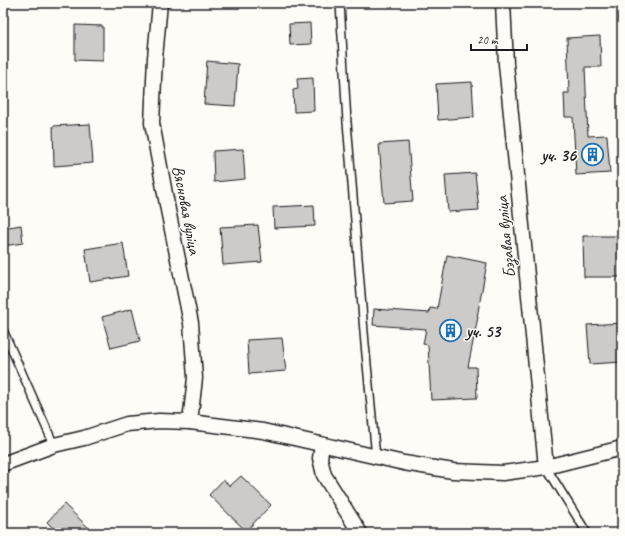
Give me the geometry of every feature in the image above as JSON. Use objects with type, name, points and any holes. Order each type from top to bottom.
[{"type":"street","name":"Вясновая вуліца","points":[[160,3],[155,58],[152,123],[191,323],[195,378],[190,422]]},
{"type":"street","name":"Бэзавая вуліца","points":[[503,3],[506,64],[546,467]]},
{"type":"street","points":[[3,464],[54,445],[84,438],[127,424],[159,421],[190,422],[263,432],[404,463],[453,472],[503,474],[546,467],[622,448]]},
{"type":"street","points":[[322,445],[320,458],[324,475],[360,533]]},
{"type":"lane","points":[[340,3],[364,336],[376,457]]},
{"type":"lane","points":[[3,330],[54,445]]},
{"type":"lane","points":[[546,467],[587,533]]},
{"type":"building","points":[[310,23],[311,44],[290,45],[289,24]]},
{"type":"building","points":[[75,25],[103,26],[103,61],[75,60]]},
{"type":"building","points":[[600,36],[601,67],[585,67],[588,136],[607,135],[610,173],[576,175],[573,117],[565,117],[564,93],[569,93],[567,38]]},
{"type":"building","points":[[207,61],[238,64],[235,106],[204,104]]},
{"type":"building","points":[[313,78],[314,111],[294,112],[293,90],[298,89],[297,79]]},
{"type":"building","points":[[472,82],[474,117],[438,120],[436,84]]},
{"type":"building","points":[[90,124],[93,163],[54,166],[53,126]]},
{"type":"building","points":[[408,142],[413,201],[384,203],[379,144]]},
{"type":"building","points":[[243,149],[245,179],[214,182],[213,151]]},
{"type":"building","points":[[475,173],[479,210],[448,212],[445,175]]},
{"type":"building","points":[[314,205],[315,226],[274,228],[273,207]]},
{"type":"building","points":[[21,225],[23,243],[3,246],[3,228]]},
{"type":"building","points":[[258,225],[262,262],[223,265],[220,227]]},
{"type":"building","points":[[583,236],[622,236],[622,277],[584,277]]},
{"type":"building","points":[[123,243],[128,276],[90,282],[85,249]]},
{"type":"building","points":[[447,255],[487,263],[468,367],[476,367],[477,398],[431,400],[428,345],[423,344],[426,329],[373,325],[374,309],[429,313],[430,308],[437,309]]},
{"type":"building","points":[[132,309],[140,341],[111,348],[102,317]]},
{"type":"building","points":[[622,323],[622,362],[590,364],[587,325]]},
{"type":"building","points":[[282,338],[286,371],[249,374],[247,340]]},
{"type":"building","points":[[241,476],[271,505],[246,531],[209,495],[223,480],[230,486]]},
{"type":"building","points":[[64,504],[94,533],[58,533],[47,522]]},
{"type":"place","name":"уч. 36","points":[[592,155]]},
{"type":"place","name":"уч. 53","points":[[450,331]]}]
